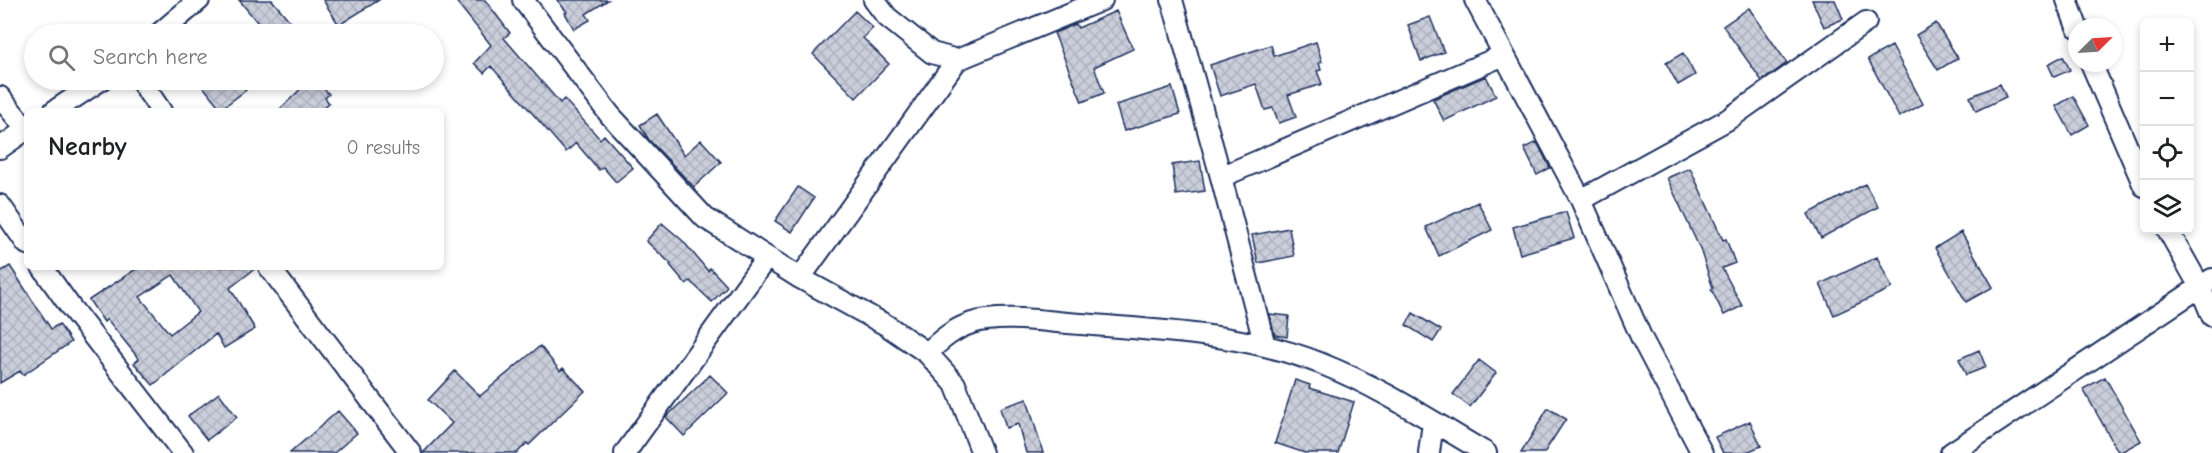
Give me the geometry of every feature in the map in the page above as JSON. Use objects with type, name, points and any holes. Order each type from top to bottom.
[{"type":"street","points":[[171,24],[199,0]]},
{"type":"street","points":[[523,0],[610,115],[705,218],[800,278],[886,325],[927,352],[955,384],[982,453]]},
{"type":"street","points":[[874,0],[888,17],[932,53],[957,60]]},
{"type":"street","points":[[800,278],[957,60],[1102,0]]},
{"type":"street","points":[[1172,0],[1265,346]]},
{"type":"street","points":[[1475,0],[1581,200],[1642,339],[1702,453]]},
{"type":"street","points":[[2067,0],[2074,18]]},
{"type":"street","points":[[1581,200],[1727,120],[1866,22]]},
{"type":"street","points":[[1221,177],[1504,55]]},
{"type":"street","points":[[2095,72],[2142,180]]},
{"type":"street","points":[[59,108],[86,90]]},
{"type":"street","points":[[147,90],[159,108]]},
{"type":"street","points":[[0,97],[24,126]]},
{"type":"street","points":[[0,148],[24,132]]},
{"type":"street","points":[[0,205],[24,240]]},
{"type":"street","points":[[2171,234],[2206,283],[2212,316]]},
{"type":"street","points":[[625,453],[767,257]]},
{"type":"street","points":[[44,270],[183,453]]},
{"type":"street","points":[[270,270],[411,453]]},
{"type":"street","points":[[1951,453],[2206,283]]},
{"type":"street","points":[[927,352],[951,331],[974,322],[1018,319],[1195,334],[1265,346],[1321,364],[1379,391],[1486,453]]},
{"type":"street","points":[[1429,453],[1433,422]]},
{"type":"building","points":[[239,0],[272,0],[292,24],[259,24]]},
{"type":"building","points":[[323,0],[379,0],[341,24],[338,24]]},
{"type":"building","points":[[455,0],[485,0],[510,33],[504,38],[560,103],[564,99],[600,139],[604,135],[633,168],[616,182],[603,167],[599,170],[576,143],[566,152],[491,66],[484,73],[474,63],[491,45]]},
{"type":"building","points":[[557,0],[608,0],[586,14],[590,20],[574,29],[565,13],[567,12]]},
{"type":"building","points":[[1812,0],[1835,0],[1843,19],[1824,27]]},
{"type":"building","points":[[1749,8],[1787,63],[1762,81],[1723,26]]},
{"type":"building","points":[[855,11],[873,28],[863,38],[889,64],[856,98],[813,54]]},
{"type":"building","points":[[1116,11],[1133,49],[1094,67],[1104,93],[1082,102],[1054,33],[1076,24],[1078,28]]},
{"type":"building","points":[[1430,17],[1444,52],[1421,61],[1408,25]]},
{"type":"building","points":[[1936,23],[1958,58],[1938,70],[1916,35]]},
{"type":"building","points":[[1316,42],[1322,62],[1319,63],[1321,70],[1317,71],[1322,84],[1288,95],[1296,117],[1279,123],[1273,108],[1265,110],[1256,84],[1220,96],[1210,65],[1271,45],[1274,56]]},
{"type":"building","points":[[1892,46],[1923,104],[1899,117],[1868,59]]},
{"type":"building","points":[[1683,53],[1695,75],[1678,85],[1666,63]]},
{"type":"building","points":[[2063,56],[2068,71],[2054,77],[2048,64]]},
{"type":"building","points":[[1486,76],[1496,96],[1444,121],[1433,99]]},
{"type":"building","points":[[2000,84],[2006,97],[1976,111],[1970,97]]},
{"type":"building","points":[[1172,87],[1180,114],[1124,131],[1116,105]]},
{"type":"building","points":[[206,90],[246,90],[222,108]]},
{"type":"building","points":[[300,90],[325,90],[329,94],[325,98],[329,103],[323,108],[281,108]]},
{"type":"building","points":[[2073,96],[2089,125],[2072,135],[2056,106]]},
{"type":"building","points":[[657,114],[684,155],[701,140],[721,162],[694,187],[649,140],[640,125]]},
{"type":"building","points":[[1537,142],[1550,168],[1537,175],[1524,148]]},
{"type":"building","points":[[1200,161],[1205,191],[1176,195],[1172,165]]},
{"type":"building","points":[[1690,168],[1723,240],[1726,239],[1735,263],[1722,268],[1742,306],[1724,315],[1711,289],[1713,288],[1700,249],[1667,178]]},
{"type":"building","points":[[1865,184],[1878,207],[1821,238],[1808,214]]},
{"type":"building","points":[[798,187],[814,198],[792,232],[775,221]]},
{"type":"building","points":[[1478,202],[1492,230],[1439,256],[1426,227]]},
{"type":"building","points":[[1566,212],[1574,238],[1520,254],[1513,227]]},
{"type":"building","points":[[662,223],[683,241],[708,271],[710,268],[727,286],[712,302],[690,281],[686,284],[671,264],[646,241]]},
{"type":"building","points":[[1289,228],[1294,256],[1258,263],[1252,235]]},
{"type":"building","points":[[1961,232],[1993,287],[1966,302],[1935,248]]},
{"type":"building","points":[[1877,257],[1892,288],[1834,315],[1820,284]]},
{"type":"building","points":[[10,266],[51,329],[59,324],[71,342],[23,375],[20,371],[0,383],[0,272]]},
{"type":"building","points":[[134,270],[253,270],[230,288],[255,329],[224,348],[216,334],[153,385],[134,363],[139,359],[107,319],[104,322],[89,300]],"holes":[[[173,275],[198,312],[170,334],[140,297]]]},
{"type":"building","points":[[1413,313],[1441,330],[1433,342],[1406,325]]},
{"type":"building","points":[[1269,314],[1289,316],[1287,337],[1275,335]]},
{"type":"building","points":[[540,346],[560,371],[563,368],[585,391],[529,445],[527,443],[517,453],[423,453],[452,423],[428,400],[455,371],[480,396]]},
{"type":"building","points":[[1979,350],[1986,367],[1966,375],[1959,359]]},
{"type":"building","points":[[1479,360],[1496,373],[1470,407],[1453,394]]},
{"type":"building","points":[[710,375],[728,393],[684,436],[666,417]]},
{"type":"building","points":[[2105,377],[2141,441],[2119,453],[2083,389]]},
{"type":"building","points":[[1295,380],[1310,385],[1309,388],[1354,402],[1338,453],[1305,453],[1275,443]]},
{"type":"building","points":[[219,393],[237,417],[207,440],[188,416]]},
{"type":"building","points":[[1027,399],[1043,453],[1026,453],[1018,424],[1006,428],[1000,408]]},
{"type":"building","points":[[1548,408],[1566,419],[1544,453],[1521,453]]},
{"type":"building","points":[[338,411],[357,433],[334,453],[290,453]]},
{"type":"building","points":[[1750,421],[1761,446],[1744,453],[1723,453],[1715,437]]}]
